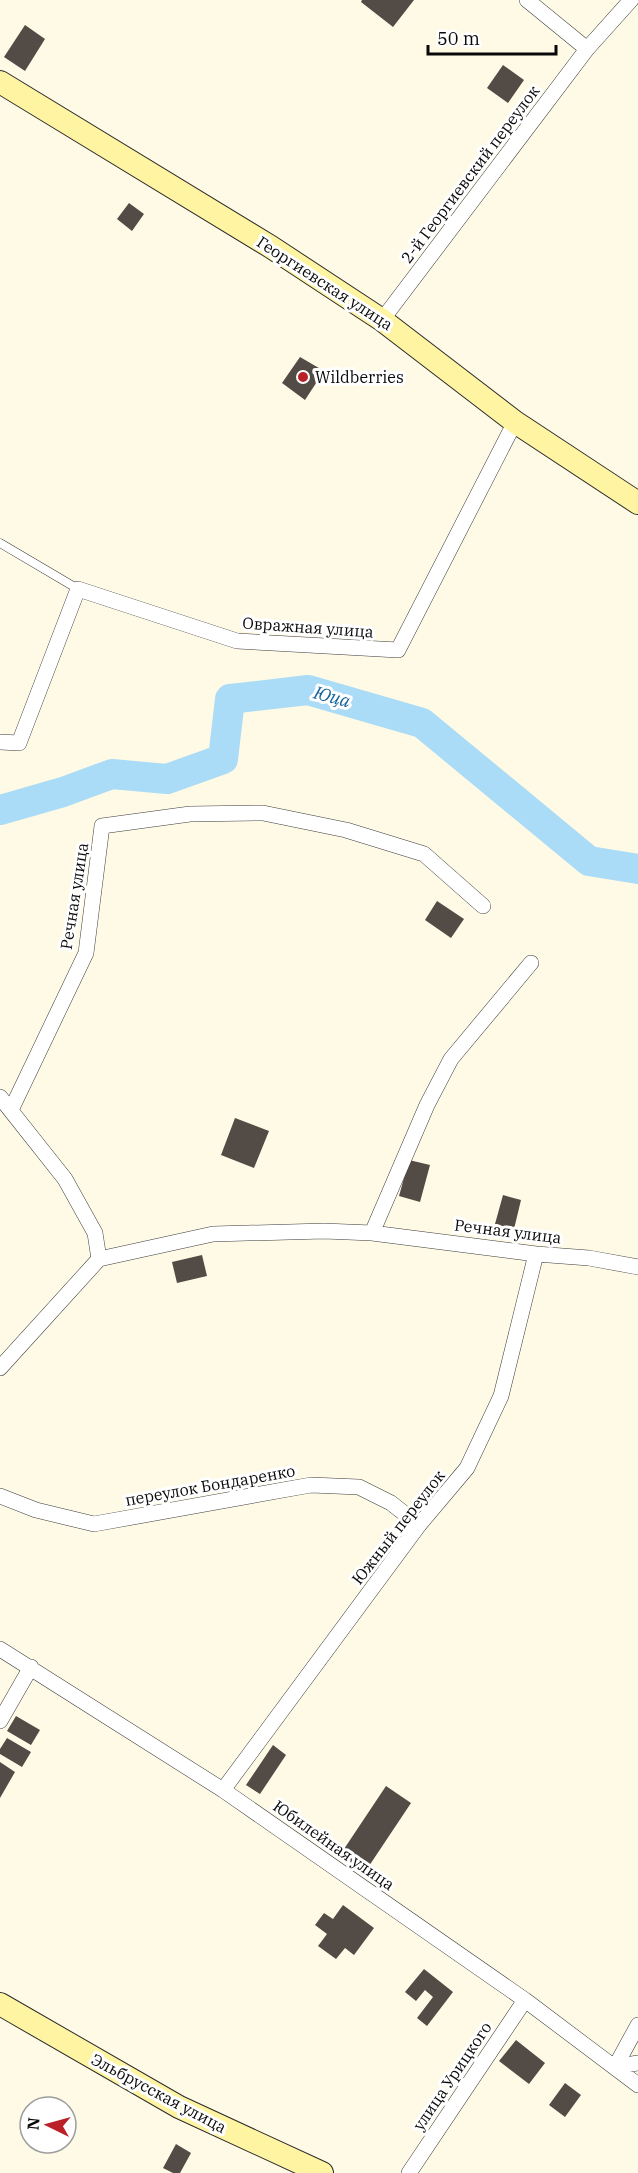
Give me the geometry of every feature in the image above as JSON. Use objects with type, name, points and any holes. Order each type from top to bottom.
[{"type":"main road","name":"Георгиевская улица","points":[[0,82],[271,247],[382,320],[515,422],[638,503]]},
{"type":"main road","name":"Эльбрусская улица","points":[[0,2004],[179,2107],[322,2173]]},
{"type":"street","points":[[527,0],[587,49]]},
{"type":"street","name":"2-й Георгиевский переулок","points":[[382,320],[587,49],[631,0]]},
{"type":"street","name":"Овражная улица","points":[[78,589],[237,641],[398,650],[515,422]]},
{"type":"street","points":[[0,742],[19,743],[78,589]]},
{"type":"street","name":"Речная улица","points":[[11,1110],[86,953],[102,826],[190,814],[263,813],[346,830],[424,854],[483,906]]},
{"type":"street","points":[[372,1233],[427,1105],[451,1059],[531,963]]},
{"type":"street","points":[[0,1097],[65,1179],[94,1233],[99,1259],[0,1368]]},
{"type":"street","name":"Речная улица","points":[[99,1259],[213,1234],[324,1231],[372,1233],[536,1254],[589,1258],[638,1267]]},
{"type":"street","name":"Южный переулок","points":[[223,1790],[419,1525],[467,1468],[501,1396],[536,1254]]},
{"type":"street","name":"переулок Бондаренко","points":[[0,1496],[36,1510],[94,1524],[311,1485],[359,1487],[391,1503],[419,1525]]},
{"type":"street","name":"Юбилейная улица","points":[[0,1649],[223,1790],[525,2000],[638,2085]]},
{"type":"street","points":[[0,1720],[31,1667]]},
{"type":"street","name":"улица Урицкого","points":[[409,2173],[525,2000]]},
{"type":"street","points":[[615,2067],[638,2025]]},
{"type":"street","points":[[615,2067],[638,2063]]},
{"type":"lane","points":[[0,543],[78,589]]},
{"type":"building","points":[[362,0],[414,0],[393,27],[361,2]]},
{"type":"building","points":[[25,25],[45,39],[25,71],[4,57]]},
{"type":"building","points":[[503,65],[524,80],[508,103],[487,88]]},
{"type":"building","points":[[129,203],[144,214],[132,231],[117,219]]},
{"type":"building","name":"Wildberries","points":[[300,357],[324,371],[305,400],[282,383]]},
{"type":"building","points":[[437,901],[464,919],[451,938],[425,920]]},
{"type":"building","points":[[235,1118],[269,1131],[254,1168],[221,1155]]},
{"type":"building","points":[[409,1160],[430,1165],[420,1202],[399,1196]]},
{"type":"building","points":[[503,1195],[521,1200],[514,1229],[495,1224]]},
{"type":"building","points":[[202,1255],[207,1276],[177,1283],[172,1262]]},
{"type":"building","points":[[16,1716],[40,1730],[31,1745],[7,1731]]},
{"type":"building","points":[[7,1738],[31,1752],[22,1767],[0,1754],[0,1749]]},
{"type":"building","points":[[273,1745],[286,1755],[260,1794],[246,1785]]},
{"type":"building","points":[[0,1762],[15,1772],[0,1798]]},
{"type":"building","points":[[386,1786],[411,1803],[365,1872],[340,1855]]},
{"type":"building","points":[[343,1905],[374,1928],[354,1955],[345,1948],[336,1959],[318,1946],[327,1934],[315,1925],[324,1913],[333,1919]]},
{"type":"building","points":[[424,1969],[453,1992],[427,2026],[417,2018],[433,1997],[425,1990],[416,2001],[405,1992]]},
{"type":"building","points":[[516,2040],[545,2063],[529,2084],[499,2061]]},
{"type":"building","points":[[565,2083],[581,2095],[565,2117],[549,2105]]},
{"type":"building","points":[[176,2144],[191,2153],[180,2173],[173,2173],[163,2168]]},
{"type":"waterway","name":"Юца","points":[[0,810],[63,792],[112,774],[167,779],[223,759],[230,699],[308,690],[422,723],[589,861],[638,869]]},
{"type":"place","name":"Wildberries","points":[[303,377]]}]
